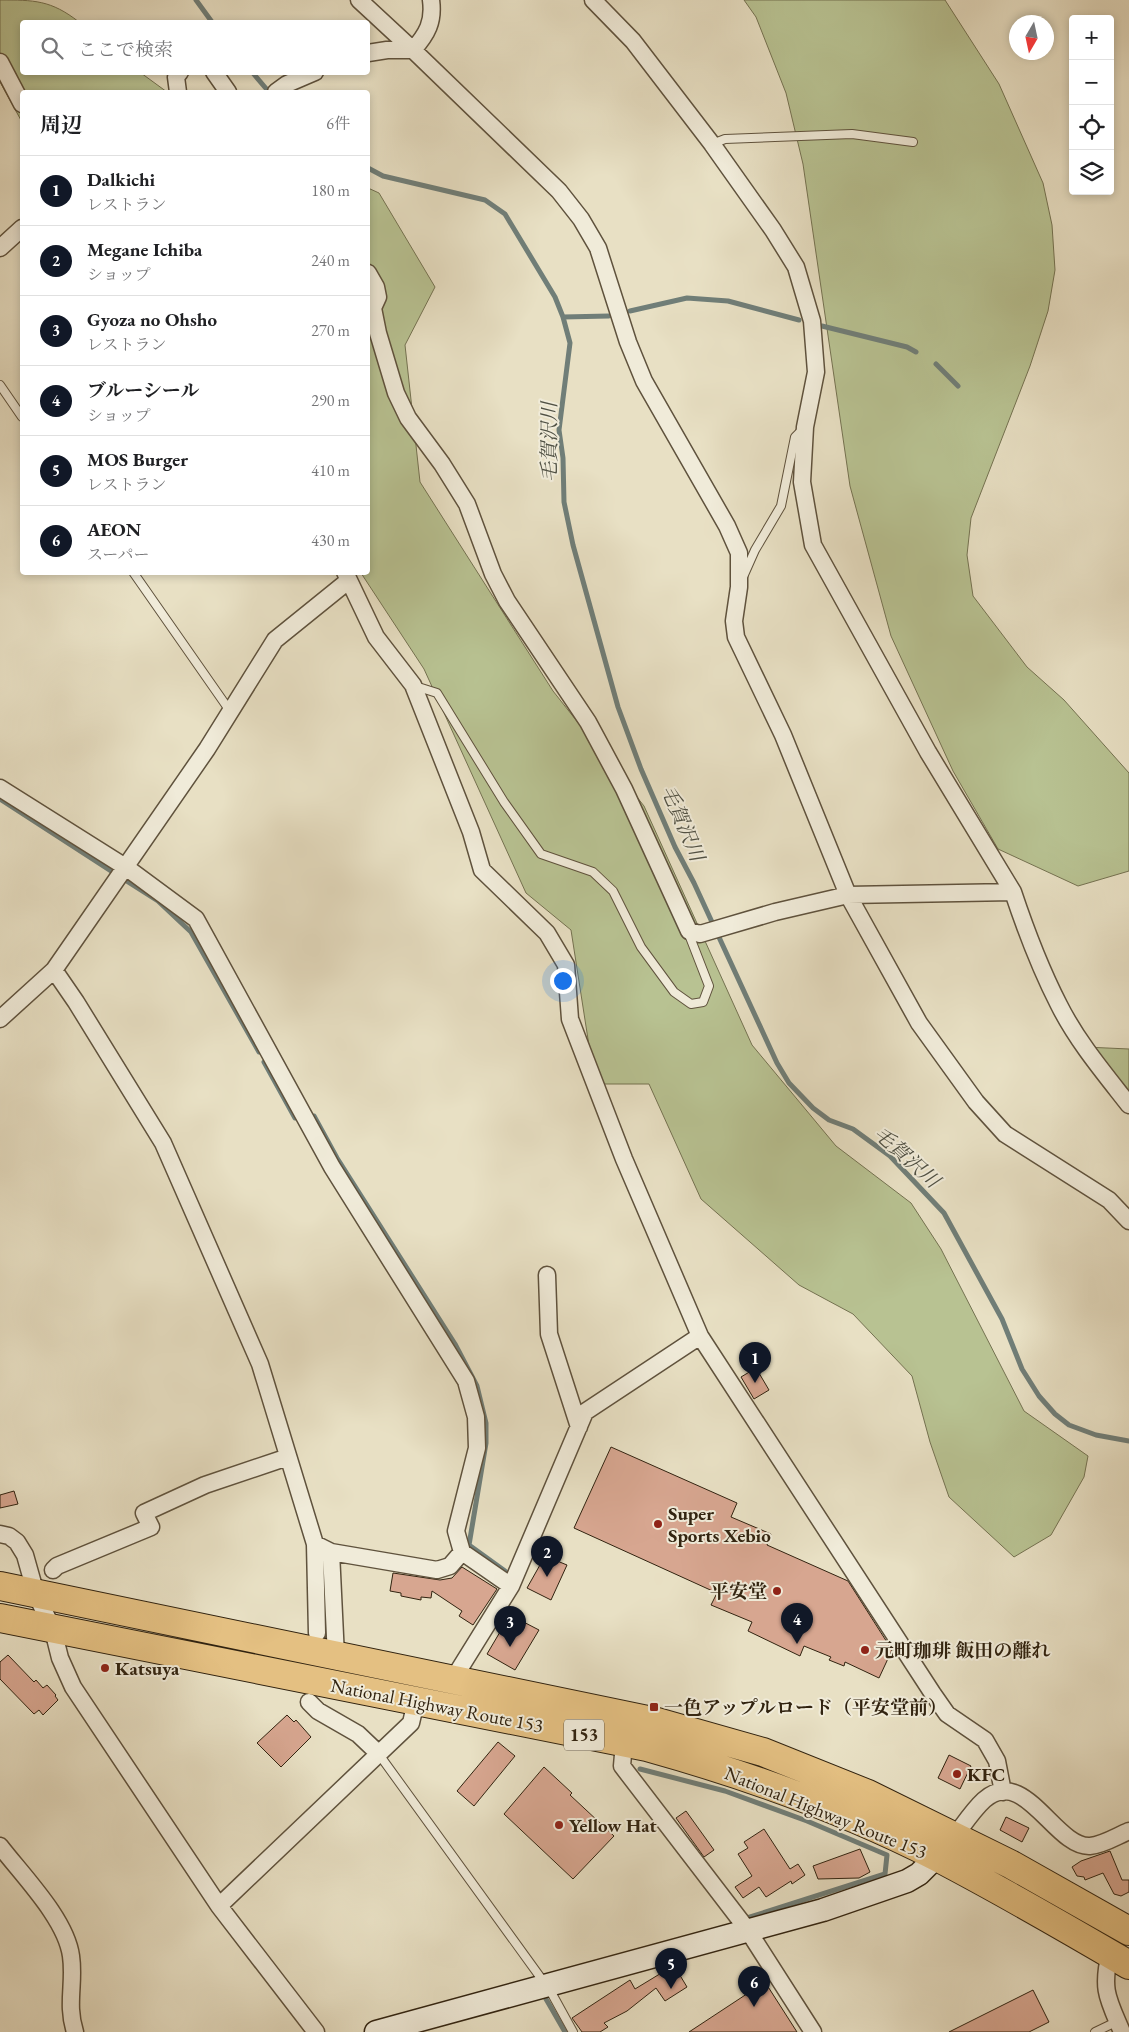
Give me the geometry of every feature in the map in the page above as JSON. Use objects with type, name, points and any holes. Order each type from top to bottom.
[{"type":"highway","name":"National Highway Route 153","points":[[0,1586],[657,1722],[763,1752],[868,1794],[955,1836],[1012,1865],[1129,1931]]},
{"type":"highway","name":"National Highway Route 153","points":[[0,1618],[624,1743],[710,1765],[770,1786],[884,1832],[937,1857],[1119,1959]]},
{"type":"street","points":[[359,0],[414,50],[559,191],[581,218],[598,248],[628,342],[644,381],[727,526],[740,553],[739,587],[734,622],[736,637],[783,735],[848,895],[919,1023],[976,1102],[1005,1134],[1109,1200],[1129,1221]]},
{"type":"street","points":[[414,50],[426,34],[433,15],[431,0]]},
{"type":"street","points":[[594,0],[633,41],[712,144],[773,230],[796,267],[812,321],[816,372],[805,427],[802,482],[813,545],[928,752],[1013,892],[1033,950],[1060,1007],[1085,1048],[1129,1106]]},
{"type":"street","points":[[370,54],[387,50],[414,50]]},
{"type":"street","points":[[0,62],[20,100]]},
{"type":"street","points":[[178,75],[176,77],[178,90]]},
{"type":"street","points":[[216,75],[227,90]]},
{"type":"street","points":[[278,90],[309,75]]},
{"type":"street","points":[[0,248],[20,230]]},
{"type":"street","points":[[370,276],[376,287],[378,297],[370,309],[396,393],[408,418],[442,464],[467,504],[493,574],[507,601],[588,722],[624,789],[689,932],[704,933],[848,895],[1013,892]]},
{"type":"street","points":[[0,1019],[54,970],[127,868],[208,749],[275,640],[347,577],[376,637],[414,685],[471,832],[482,870],[547,934],[566,965],[570,1019],[624,1159],[700,1336],[947,1714],[985,1740],[997,1761],[1003,1792]]},
{"type":"street","points":[[0,788],[127,868],[196,919],[332,1168],[466,1381],[476,1417],[477,1448],[456,1531],[462,1552],[511,1586]]},
{"type":"street","points":[[54,970],[76,1002],[163,1143],[260,1364],[315,1544],[317,1632]]},
{"type":"street","points":[[547,1275],[549,1334],[579,1427]]},
{"type":"street","points":[[452,1681],[511,1586],[586,1412],[700,1336]]},
{"type":"street","points":[[53,1570],[56,1566],[151,1527],[144,1513],[205,1485],[288,1457]]},
{"type":"street","points":[[0,1534],[8,1536],[21,1549],[36,1594],[53,1630],[60,1658],[73,1687],[219,1906],[316,2032]]},
{"type":"street","points":[[315,1544],[331,1552],[437,1570],[450,1566],[462,1552]]},
{"type":"street","points":[[331,1552],[336,1657]]},
{"type":"street","points":[[219,1906],[411,1722],[416,1701]]},
{"type":"street","points":[[309,1702],[318,1711],[358,1734],[378,1753]]},
{"type":"street","points":[[624,1743],[622,1766],[753,1928],[813,2032]]},
{"type":"street","points":[[376,2032],[544,1984],[823,1910],[907,1881],[937,1857],[984,1800],[993,1794],[1003,1792],[1018,1795],[1031,1802],[1067,1837],[1079,1844],[1090,1846],[1129,1831]]},
{"type":"street","points":[[0,1846],[48,1908],[68,1941],[72,1977],[69,2008],[75,2032]]},
{"type":"street","points":[[1119,1959],[1105,1984],[1106,1994],[1120,2027]]},
{"type":"lane","points":[[712,144],[725,139],[852,134],[913,142]]},
{"type":"lane","points":[[0,385],[20,413]]},
{"type":"lane","points":[[739,587],[755,550],[781,506],[795,437],[805,427]]},
{"type":"lane","points":[[135,575],[230,711]]},
{"type":"lane","points":[[414,685],[437,693],[504,802],[541,854],[593,872],[613,890],[641,947],[674,992],[691,1004],[704,1002],[709,986],[678,905]]},
{"type":"lane","points":[[378,1753],[544,1984],[573,2032]]},
{"type":"lane","points":[[1095,2032],[1120,2027]]},
{"type":"green space","points":[[0,0],[23,0],[51,5],[76,20],[20,20],[20,75],[144,75],[164,90],[20,90],[20,118],[0,82]]},
{"type":"green space","points":[[744,0],[945,0],[999,84],[1043,183],[1052,225],[1055,270],[1048,311],[1030,366],[971,518],[967,555],[973,596],[1027,667],[1064,700],[1129,773],[1129,871],[1078,886],[998,849],[953,771],[891,636],[850,486],[803,164],[786,93],[756,17]]},
{"type":"green space","points":[[370,189],[379,193],[435,287],[405,345],[420,482],[553,691],[644,806],[752,1045],[836,1146],[911,1203],[941,1249],[1024,1411],[1088,1456],[1084,1477],[1051,1535],[1014,1557],[949,1497],[930,1442],[912,1376],[853,1314],[799,1285],[701,1199],[649,1084],[595,1084],[571,930],[526,893],[424,669],[362,575],[370,575]]},
{"type":"green space","points":[[1085,1047],[1129,1049],[1129,1105]]},
{"type":"building","points":[[756,1368],[769,1390],[754,1399],[741,1377]]},
{"type":"building","points":[[611,1447],[737,1503],[731,1517],[771,1534],[767,1545],[848,1581],[892,1650],[879,1678],[845,1662],[844,1666],[829,1660],[831,1657],[804,1646],[800,1656],[748,1631],[752,1622],[711,1605],[717,1593],[574,1528]]},
{"type":"building","points":[[14,1491],[18,1504],[0,1508],[0,1495]]},
{"type":"building","points":[[545,1556],[567,1565],[551,1600],[527,1588]]},
{"type":"building","points":[[462,1567],[497,1589],[473,1625],[459,1616],[462,1611],[432,1591],[431,1598],[421,1597],[421,1600],[401,1596],[401,1593],[390,1591],[393,1573],[440,1580],[452,1578]]},
{"type":"building","points":[[510,1615],[539,1630],[515,1670],[487,1654]]},
{"type":"building","points":[[8,1655],[34,1682],[36,1680],[43,1688],[47,1685],[56,1695],[58,1700],[43,1715],[39,1710],[34,1714],[0,1679],[0,1662]]},
{"type":"building","points":[[287,1715],[294,1722],[296,1720],[311,1737],[281,1767],[257,1743]]},
{"type":"building","points":[[498,1742],[515,1756],[474,1806],[457,1791]]},
{"type":"building","points":[[949,1755],[971,1766],[960,1789],[938,1778]]},
{"type":"building","name":"Yellow Hat","points":[[544,1767],[572,1793],[570,1795],[614,1836],[573,1879],[504,1814]]},
{"type":"building","points":[[686,1811],[714,1850],[704,1857],[676,1818]]},
{"type":"building","points":[[1006,1817],[1029,1828],[1022,1842],[1000,1830]]},
{"type":"building","points":[[764,1829],[790,1869],[798,1864],[805,1875],[792,1884],[791,1881],[766,1897],[759,1887],[743,1898],[735,1887],[752,1876],[738,1854],[748,1848],[744,1842]]},
{"type":"building","points":[[860,1849],[870,1872],[859,1878],[818,1879],[813,1866]]},
{"type":"building","points":[[1110,1851],[1122,1880],[1129,1880],[1129,1892],[1121,1896],[1114,1894],[1103,1873],[1085,1880],[1084,1877],[1077,1876],[1072,1867],[1081,1861]]},
{"type":"building","points":[[671,1971],[674,1975],[678,1972],[687,1987],[665,2001],[656,1988],[627,2011],[604,2023],[608,2027],[600,2032],[582,2032],[572,2018],[630,1980],[635,1989],[663,1972],[665,1975]]},
{"type":"building","points":[[765,1982],[797,2032],[689,2032]]},
{"type":"building","points":[[1033,1990],[1049,2022],[1029,2032],[949,2032]]},
{"type":"waterway","name":"毛賀沢川","points":[[196,0],[211,20]]},
{"type":"waterway","name":"毛賀沢川","points":[[255,75],[267,90]]},
{"type":"waterway","name":"毛賀沢川","points":[[370,169],[383,176],[485,200],[505,214],[555,297],[570,343],[559,430],[563,458],[564,502],[573,545],[618,707],[641,769],[675,847],[694,883],[777,1063],[789,1083],[813,1108],[829,1120],[853,1129],[890,1156],[944,1213],[1002,1319],[1022,1369],[1039,1396],[1055,1414],[1069,1425],[1096,1435],[1129,1441]]},
{"type":"waterway","points":[[630,311],[687,298],[728,301],[799,320]]},
{"type":"waterway","points":[[563,317],[609,316]]},
{"type":"waterway","points":[[822,326],[907,347],[916,352]]},
{"type":"waterway","points":[[936,364],[958,386]]},
{"type":"waterway","points":[[0,799],[111,871]]},
{"type":"waterway","points":[[125,880],[158,901],[191,932],[259,1052]]},
{"type":"waterway","points":[[264,1062],[295,1118]]},
{"type":"waterway","points":[[314,1116],[337,1158],[455,1344],[477,1386],[486,1423],[486,1443],[469,1545],[505,1571]]},
{"type":"waterway","points":[[640,1769],[725,1791],[807,1821],[887,1855],[885,1874],[747,1918],[748,1921]]},
{"type":"waterway","points":[[546,1999],[565,2032]]},
{"type":"place","name":"Dalkichi","points":[[755,1383]]},
{"type":"place","name":"Super Sports Xebio","points":[[658,1524]]},
{"type":"place","name":"Megane Ichiba","points":[[547,1577]]},
{"type":"place","name":"平安堂","points":[[777,1591]]},
{"type":"place","name":"ブルーシール","points":[[797,1644]]},
{"type":"place","name":"Gyoza no Ohsho","points":[[510,1647]]},
{"type":"place","name":"元町珈琲 飯田の離れ","points":[[865,1650]]},
{"type":"place","name":"Katsuya","points":[[105,1668]]},
{"type":"place","name":"一色アップルロード（平安堂前）","points":[[654,1707]]},
{"type":"place","name":"KFC","points":[[957,1774]]},
{"type":"place","name":"Yellow Hat","points":[[559,1825]]},
{"type":"place","name":"MOS Burger","points":[[671,1989]]},
{"type":"place","name":"AEON","points":[[754,2007]]}]
